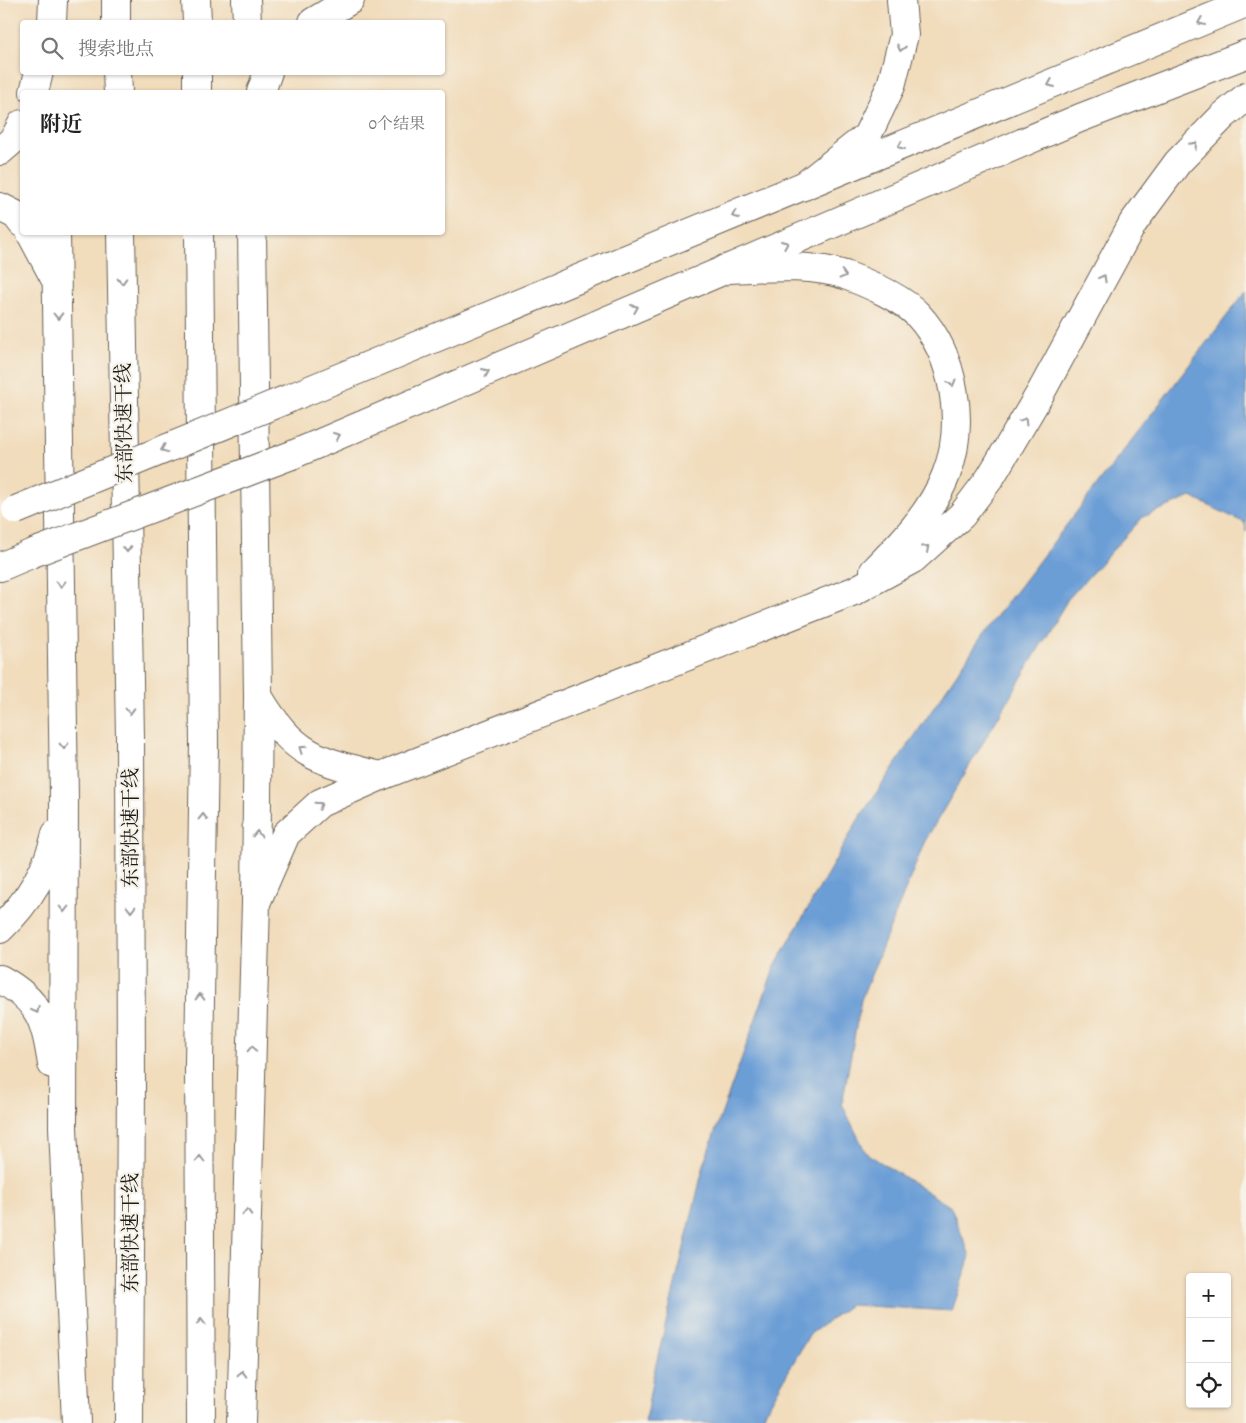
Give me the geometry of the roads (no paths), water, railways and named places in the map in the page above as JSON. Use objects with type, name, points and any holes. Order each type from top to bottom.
[{"type":"main road","points":[[52,20],[53,0]]},
{"type":"main road","points":[[116,0],[116,20]]},
{"type":"main road","points":[[196,0],[197,20]]},
{"type":"main road","points":[[246,0],[247,20]]},
{"type":"main road","points":[[316,20],[350,0]]},
{"type":"main road","points":[[804,186],[867,136],[891,86],[900,52],[904,35],[900,0]]},
{"type":"main road","points":[[8,513],[1246,2]]},
{"type":"main road","points":[[0,567],[292,455],[1080,118],[1246,54]]},
{"type":"main road","points":[[34,90],[38,75]]},
{"type":"main road","points":[[53,75],[54,90]]},
{"type":"main road","points":[[118,75],[118,90]]},
{"type":"main road","points":[[197,75],[197,90]]},
{"type":"main road","points":[[248,75],[249,90]]},
{"type":"main road","points":[[262,90],[267,75]]},
{"type":"main road","points":[[256,903],[286,834],[320,803],[381,776],[854,591],[913,559],[962,515],[990,478],[1041,392],[1133,223],[1178,162],[1223,116],[1246,97]]},
{"type":"main road","points":[[0,151],[14,139],[20,128]]},
{"type":"main road","points":[[0,207],[16,215],[20,220]]},
{"type":"main road","points":[[32,235],[58,283]]},
{"type":"main road","points":[[56,235],[64,798],[63,1127],[76,1423]]},
{"type":"main road","name":"东部快速干线","points":[[121,235],[130,737],[132,1086],[129,1423]]},
{"type":"main road","points":[[199,235],[204,734],[199,1063],[201,1423]]},
{"type":"main road","points":[[241,1423],[256,903],[258,696],[252,235]]},
{"type":"main road","points":[[725,269],[798,268],[844,275],[882,290],[917,314],[943,350],[954,391],[956,430],[946,474],[928,510],[903,542],[854,591]]},
{"type":"main road","points":[[258,696],[274,723],[292,742],[313,756],[339,766],[381,776]]},
{"type":"main road","points":[[0,929],[19,911],[39,881],[52,852],[64,798]]},
{"type":"main road","points":[[0,979],[16,988],[36,1005],[47,1035],[63,1127]]},
{"type":"water","points":[[1246,291],[1246,532],[1245,523],[1191,497],[1143,517],[1068,599],[925,841],[861,1000],[842,1104],[866,1153],[951,1207],[970,1256],[952,1311],[850,1305],[809,1335],[759,1423],[645,1423],[652,1381],[705,1160],[774,968],[858,820],[986,630]]}]
